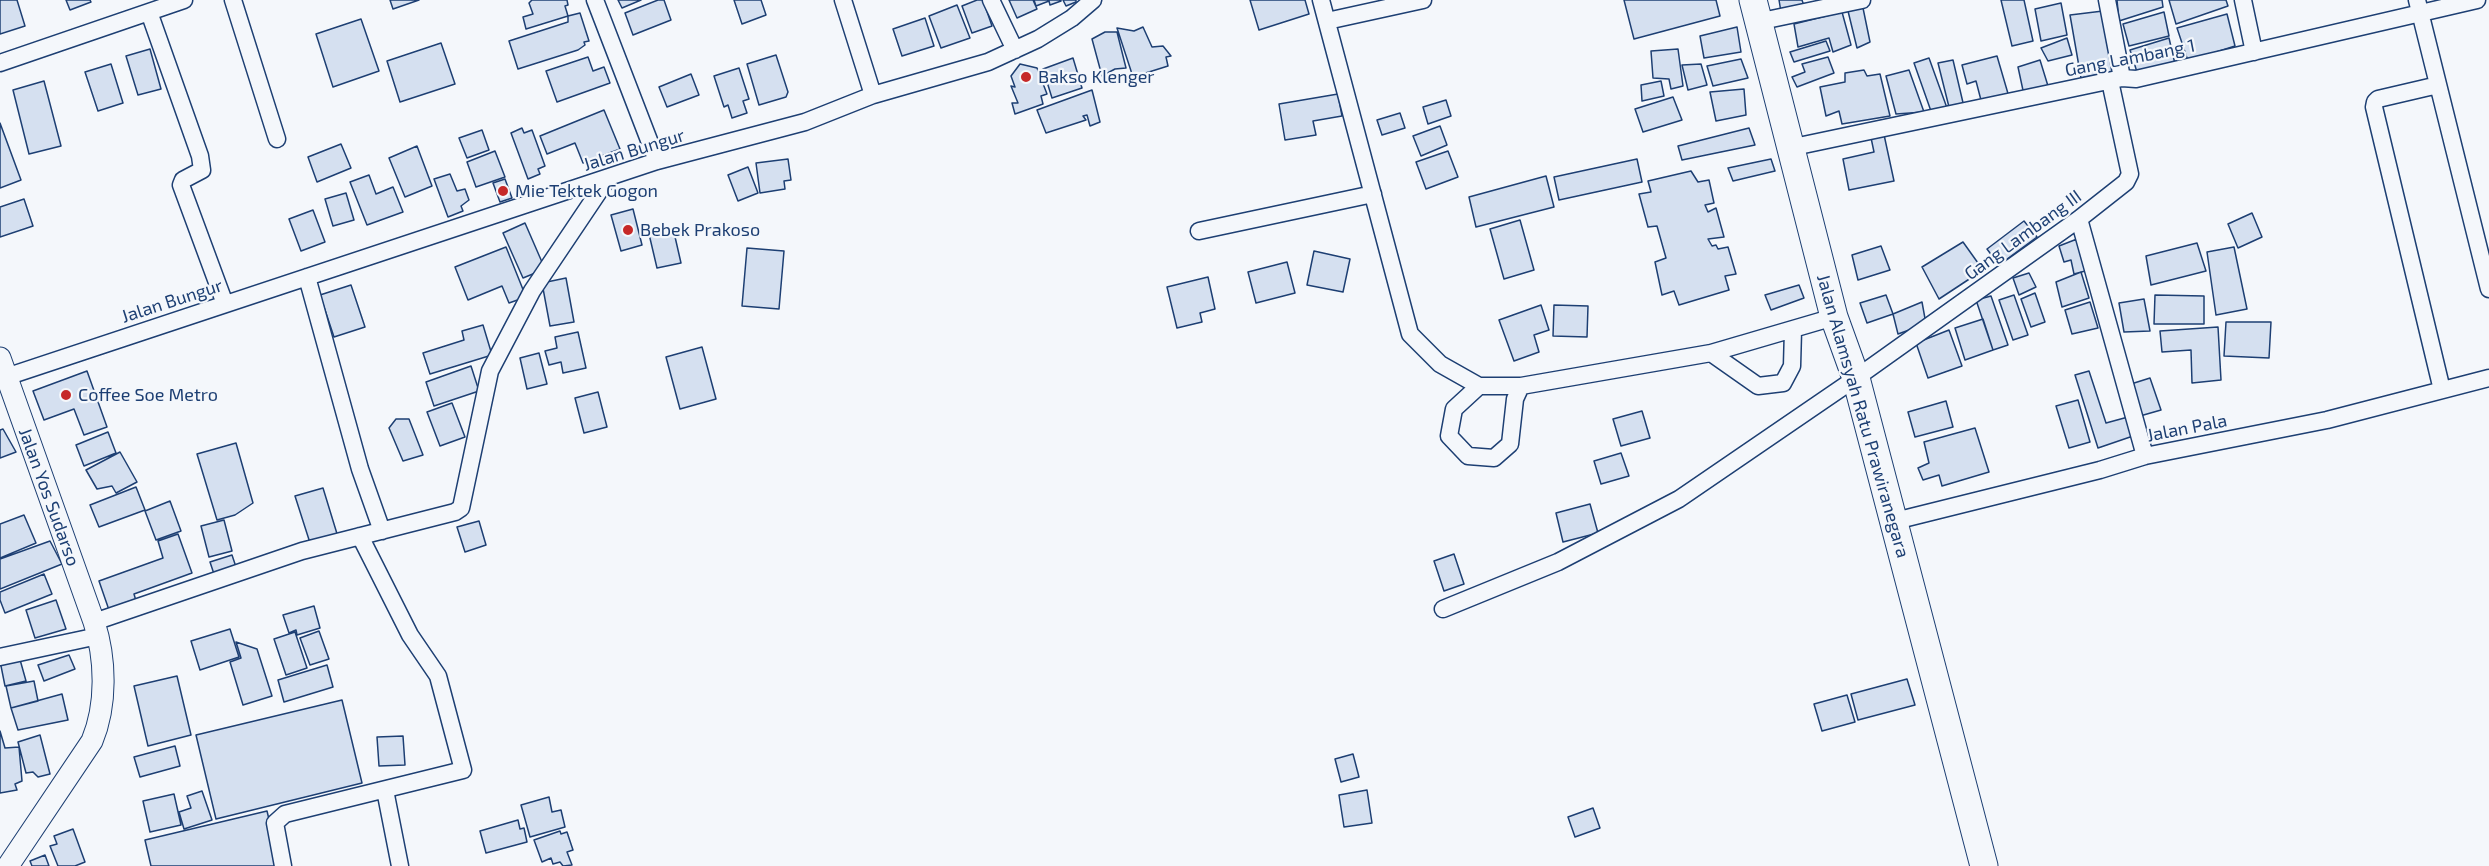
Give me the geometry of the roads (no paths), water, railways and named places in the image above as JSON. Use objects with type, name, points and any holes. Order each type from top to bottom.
[{"type":"main road","name":"Jalan Alamsyah Ratu Prawiranegara","points":[[1755,11],[1834,317],[1856,378],[1895,521],[1984,866]]},
{"type":"street","points":[[0,63],[184,0]]},
{"type":"street","points":[[233,0],[277,139]]},
{"type":"street","points":[[595,0],[657,161]]},
{"type":"street","points":[[843,0],[873,95]]},
{"type":"street","points":[[991,0],[1015,50]]},
{"type":"street","name":"Jalan Bungur","points":[[2,371],[225,304],[657,161],[805,122],[873,95],[987,62],[1038,39],[1072,18],[1094,0]]},
{"type":"street","points":[[1321,0],[1410,334],[1440,364],[1479,386],[1521,386],[1711,353],[1834,317]]},
{"type":"street","points":[[1327,21],[1423,0]]},
{"type":"street","points":[[1755,11],[1862,0]]},
{"type":"street","points":[[2107,0],[2116,79]]},
{"type":"street","points":[[2243,0],[2254,52]]},
{"type":"street","name":"Gang Lambang 1","points":[[1789,147],[2116,79],[2136,79],[2254,52],[2419,7],[2477,0]]},
{"type":"street","points":[[2419,7],[2489,289]]},
{"type":"street","points":[[149,12],[200,156],[202,170],[183,180],[181,185],[225,304]]},
{"type":"street","name":"Gang Lambang III","points":[[1443,609],[1558,562],[1679,499],[1856,378],[2079,219],[2126,182],[2130,177],[2116,79]]},
{"type":"street","points":[[2438,85],[2378,99],[2374,107],[2442,390]]},
{"type":"street","points":[[0,657],[96,629],[302,551],[455,512],[461,508],[490,371],[532,291],[608,178]]},
{"type":"street","points":[[1199,231],[1373,194]]},
{"type":"street","points":[[2079,219],[2145,456]]},
{"type":"street","points":[[307,277],[360,469],[382,531]]},
{"type":"street","points":[[1711,353],[1758,386],[1783,383],[1792,366],[1793,330]]},
{"type":"street","name":"Jalan Yos Sudarso","points":[[2,371],[96,629],[103,667],[100,722],[82,758],[8,866]]},
{"type":"street","name":"Jalan Pala","points":[[1895,521],[2100,470],[2145,456],[2327,420],[2489,378]]},
{"type":"street","points":[[1479,386],[1454,409],[1449,435],[1468,456],[1494,458],[1510,444],[1515,399],[1521,386]]},
{"type":"street","points":[[283,866],[274,822],[285,814],[463,770],[438,676],[410,635],[360,536]]},
{"type":"street","points":[[385,790],[400,866]]},
{"type":"place","name":"Bakso Klenger","points":[[1026,77]]},
{"type":"place","name":"Mie Tektek Gogon","points":[[503,191]]},
{"type":"place","name":"Bebek Prakoso","points":[[628,230]]},
{"type":"place","name":"Coffee Soe Metro","points":[[66,395]]}]
